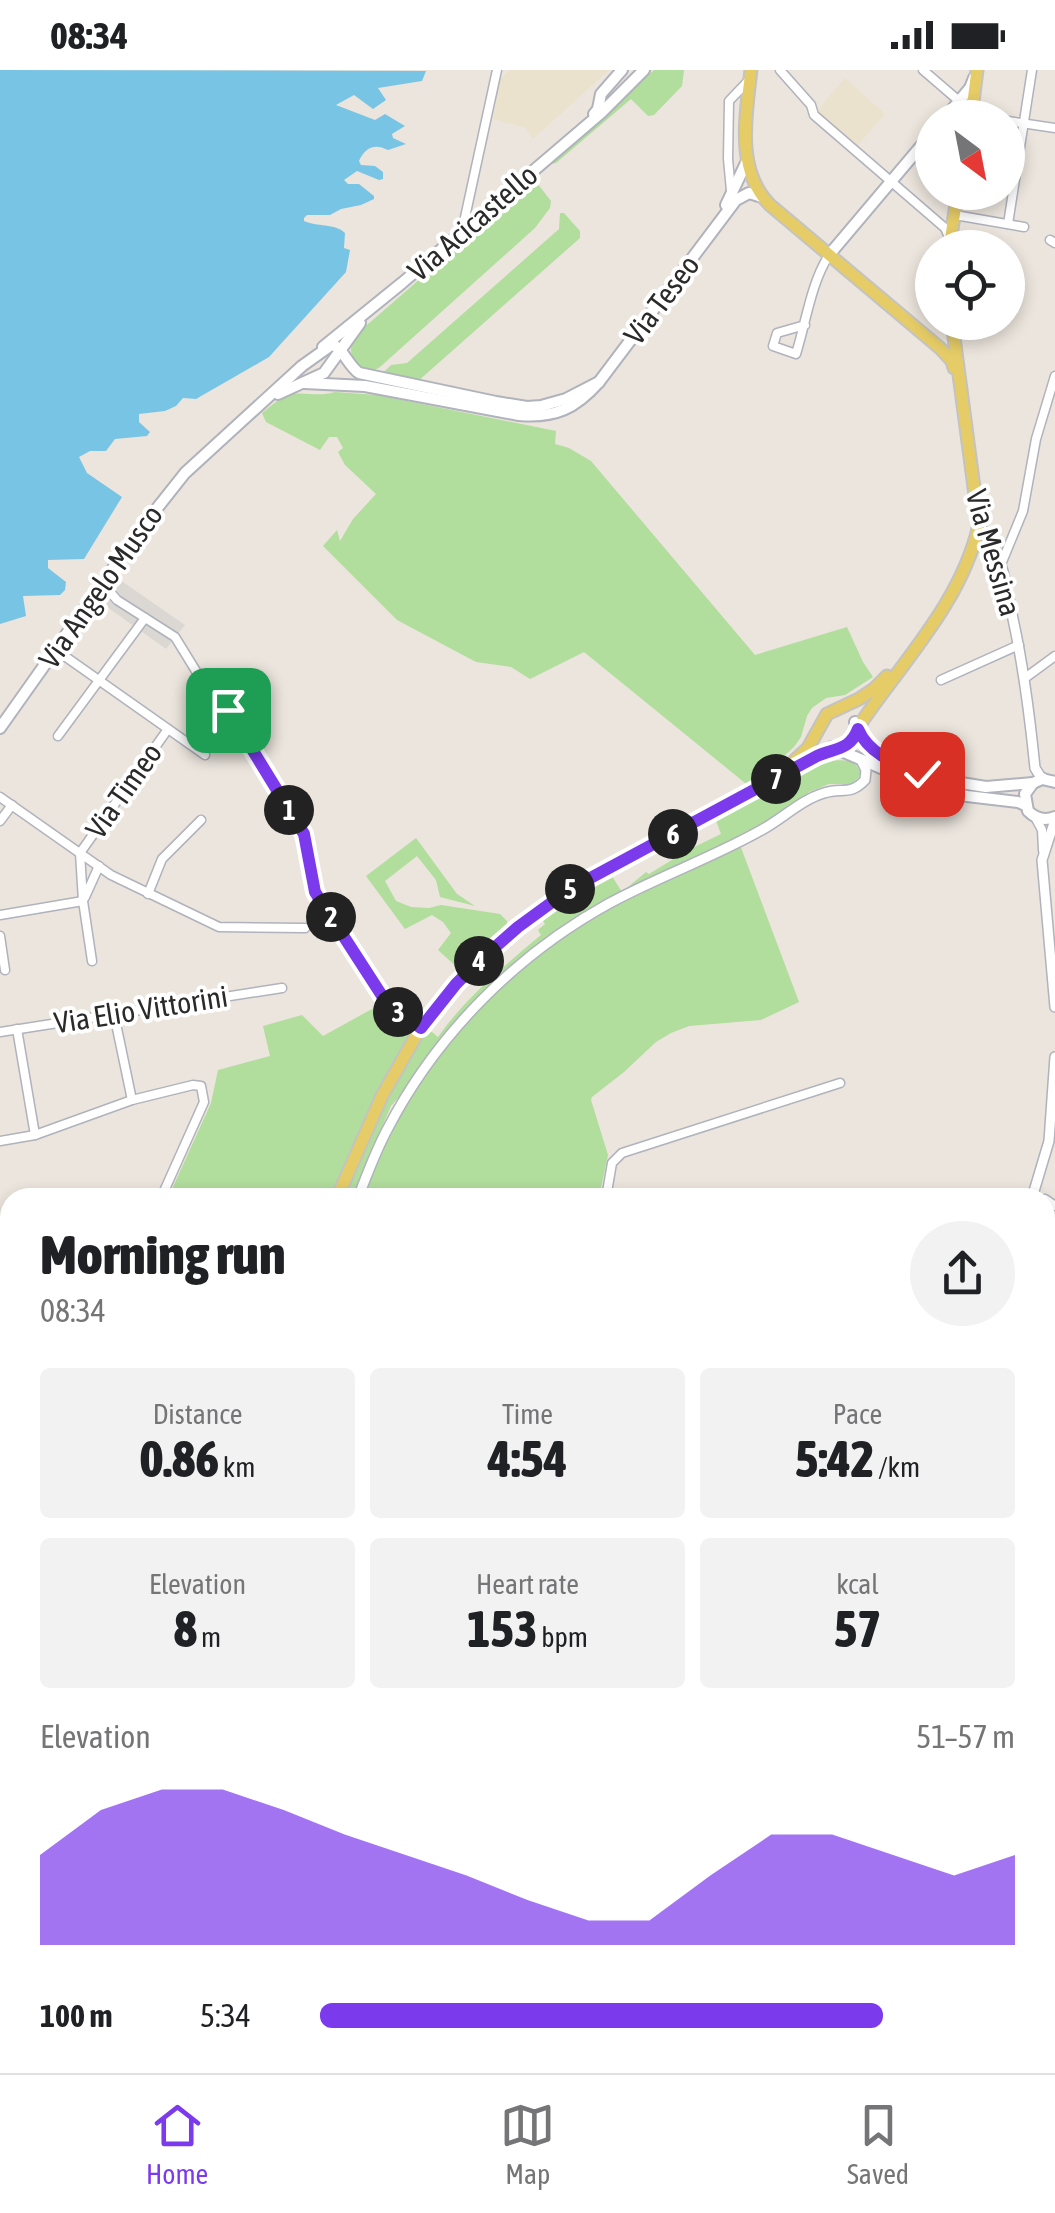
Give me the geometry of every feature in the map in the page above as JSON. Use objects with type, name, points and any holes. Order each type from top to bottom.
[{"type":"main road","name":"Via Acicastello","points":[[575,134],[598,109],[601,94],[622,70]]},
{"type":"main road","points":[[960,100],[970,88],[976,71]]},
{"type":"main road","points":[[973,100],[976,71]]},
{"type":"main road","name":"Via Acicastello","points":[[370,311],[617,99],[642,73]]},
{"type":"main road","points":[[601,94],[604,100],[610,100],[642,73]]},
{"type":"main road","points":[[750,74],[747,161],[752,182],[762,198]]},
{"type":"main road","points":[[829,255],[915,154]]},
{"type":"main road","name":"Via Teseo","points":[[599,382],[722,216],[747,161]]},
{"type":"main road","points":[[722,216],[745,194],[762,198],[940,348],[954,364],[958,382]]},
{"type":"main road","points":[[950,230],[956,210]]},
{"type":"main road","points":[[254,411],[280,392],[324,372],[370,311]]},
{"type":"main road","points":[[254,411],[334,337],[370,311]]},
{"type":"main road","points":[[940,348],[950,350],[953,341]]},
{"type":"main road","name":"Via Messina","points":[[953,341],[979,524]]},
{"type":"main road","points":[[304,383],[301,372],[314,357],[332,345],[343,346]]},
{"type":"main road","points":[[343,346],[354,370],[364,374],[527,407],[566,400],[599,382]]},
{"type":"main road","points":[[304,383],[365,386],[534,416],[572,406],[599,382]]},
{"type":"main road","name":"Via Angelo Musco","points":[[0,728],[166,496],[209,450],[254,411]]},
{"type":"main road","points":[[341,1188],[382,1096],[421,1028],[456,984],[518,927],[606,869],[808,760],[851,743],[857,728],[944,607],[979,524]]},
{"type":"main road","points":[[755,791],[808,748],[828,714],[874,690],[914,648]]},
{"type":"main road","points":[[885,688],[866,726],[870,740],[885,756]]},
{"type":"main road","points":[[794,760],[805,746],[819,712],[830,704],[860,698]]},
{"type":"main road","points":[[833,711],[844,711],[876,753],[922,774],[986,787],[1048,781]]},
{"type":"main road","points":[[820,722],[821,737],[840,749],[923,786],[1026,805]]},
{"type":"main road","points":[[1048,781],[1025,794],[1026,805],[1034,817],[1055,818]]},
{"type":"street","points":[[780,70],[812,104],[814,115],[892,182],[940,230]]},
{"type":"street","points":[[923,70],[958,100]]},
{"type":"street","points":[[1025,116],[1032,70]]},
{"type":"street","points":[[468,227],[464,222],[498,73]]},
{"type":"street","points":[[731,195],[729,101],[750,74]]},
{"type":"street","points":[[1025,123],[1055,128]]},
{"type":"street","points":[[1008,224],[1010,210]]},
{"type":"street","points":[[955,215],[1024,227]]},
{"type":"street","points":[[805,325],[777,333],[773,346],[796,354],[829,255]]},
{"type":"street","points":[[1002,562],[1023,511],[1036,438],[1055,376]]},
{"type":"street","name":"Via Messina","points":[[979,524],[1002,562],[1025,678],[1035,768],[1048,781]]},
{"type":"street","points":[[100,588],[175,637],[212,697],[228,710],[304,834],[315,892],[388,1005],[421,1028]]},
{"type":"street","points":[[58,736],[145,618]]},
{"type":"street","points":[[941,680],[1018,645]]},
{"type":"street","points":[[56,650],[205,755]]},
{"type":"street","points":[[1025,678],[1055,656]]},
{"type":"street","name":"Via Timeo","points":[[80,853],[168,729]]},
{"type":"street","points":[[362,1188],[387,1129],[410,1090],[452,1032],[516,968],[565,930],[610,903],[751,836],[822,793],[854,790],[866,775],[860,758]]},
{"type":"street","points":[[0,797],[99,866],[219,928],[305,928]]},
{"type":"street","points":[[0,821],[12,805]]},
{"type":"street","points":[[1034,817],[1042,830],[1055,1008]]},
{"type":"street","points":[[1042,860],[1055,818]]},
{"type":"street","points":[[148,894],[162,858],[201,820]]},
{"type":"street","points":[[80,853],[92,961]]},
{"type":"street","points":[[83,901],[99,866]]},
{"type":"street","points":[[0,915],[83,901]]},
{"type":"street","points":[[0,936],[5,970]]},
{"type":"street","name":"Via Elio Vittorini","points":[[0,1032],[282,988]]},
{"type":"street","points":[[114,1014],[132,1100]]},
{"type":"street","points":[[17,1030],[35,1135]]},
{"type":"street","points":[[1040,1188],[1049,1140],[1055,1057]]},
{"type":"street","points":[[608,1188],[612,1163],[622,1153],[840,1083]]},
{"type":"street","points":[[0,1141],[35,1135],[132,1100],[202,1086],[204,1102],[165,1188]]},
{"type":"shaded area","points":[[510,70],[609,70],[533,139],[526,128],[493,119],[500,79]]},
{"type":"shaded area","points":[[845,78],[885,114],[858,145],[817,111]]},
{"type":"shaded area","points":[[110,573],[185,625],[166,649],[93,597]]},
{"type":"green space","points":[[654,70],[684,70],[682,86],[654,115],[648,116],[631,99],[551,164],[553,158]]},
{"type":"green space","points":[[530,183],[537,183],[551,201],[535,228],[380,367],[373,371],[358,364],[352,356],[351,339]]},
{"type":"green space","points":[[560,213],[580,231],[580,238],[417,382],[385,376],[383,373],[391,365],[407,363],[559,229]]},
{"type":"green space","points":[[288,395],[377,395],[556,431],[555,444],[591,461],[755,655],[847,627],[873,677],[845,695],[826,698],[812,708],[794,747],[750,787],[584,652],[530,679],[511,667],[476,662],[397,620],[323,546],[337,530],[340,541],[353,519],[376,494],[345,465],[338,452],[343,448],[337,437],[329,437],[320,450],[266,422],[262,413]]},
{"type":"green space","points":[[828,761],[844,761],[853,763],[861,775],[852,784],[829,784],[809,792],[751,832],[632,889],[520,960],[391,1106],[356,1188],[347,1188],[375,1121],[421,1037],[432,1032],[438,1037],[473,995],[541,935],[538,930],[545,924],[540,916],[610,873],[622,892],[646,872],[649,874],[721,834],[715,818]]},
{"type":"green space","points":[[416,838],[457,894],[475,906],[440,897],[436,880],[417,856],[385,881],[396,901],[411,907],[441,905],[500,914],[507,921],[506,931],[460,970],[438,950],[451,933],[443,922],[432,915],[405,929],[366,876]]},
{"type":"green space","points":[[740,845],[799,1002],[761,1020],[689,1026],[671,1033],[592,1097],[608,1155],[601,1188],[365,1188],[410,1093],[483,1001],[575,927]]},
{"type":"green space","points":[[381,1004],[389,1014],[415,1029],[369,1111],[336,1188],[173,1188],[211,1103],[218,1070],[270,1056],[263,1026],[302,1015],[323,1036]]},
{"type":"water","points":[[0,70],[426,71],[422,81],[378,88],[386,100],[373,109],[354,95],[336,105],[375,120],[385,114],[405,126],[392,134],[406,144],[388,150],[371,148],[359,161],[383,172],[383,179],[357,171],[344,180],[359,184],[374,199],[330,215],[304,218],[345,233],[344,248],[350,250],[346,272],[269,357],[196,399],[183,398],[165,411],[139,414],[139,422],[150,432],[147,436],[115,439],[106,451],[90,451],[79,457],[87,473],[122,497],[84,559],[48,560],[48,568],[66,582],[65,590],[60,595],[23,596],[26,616],[0,624]]},
{"type":"route","points":[[228,710],[304,834],[315,892],[388,1005],[421,1028],[477,963],[570,889],[817,756],[847,746],[858,729],[876,753],[922,774]]}]
